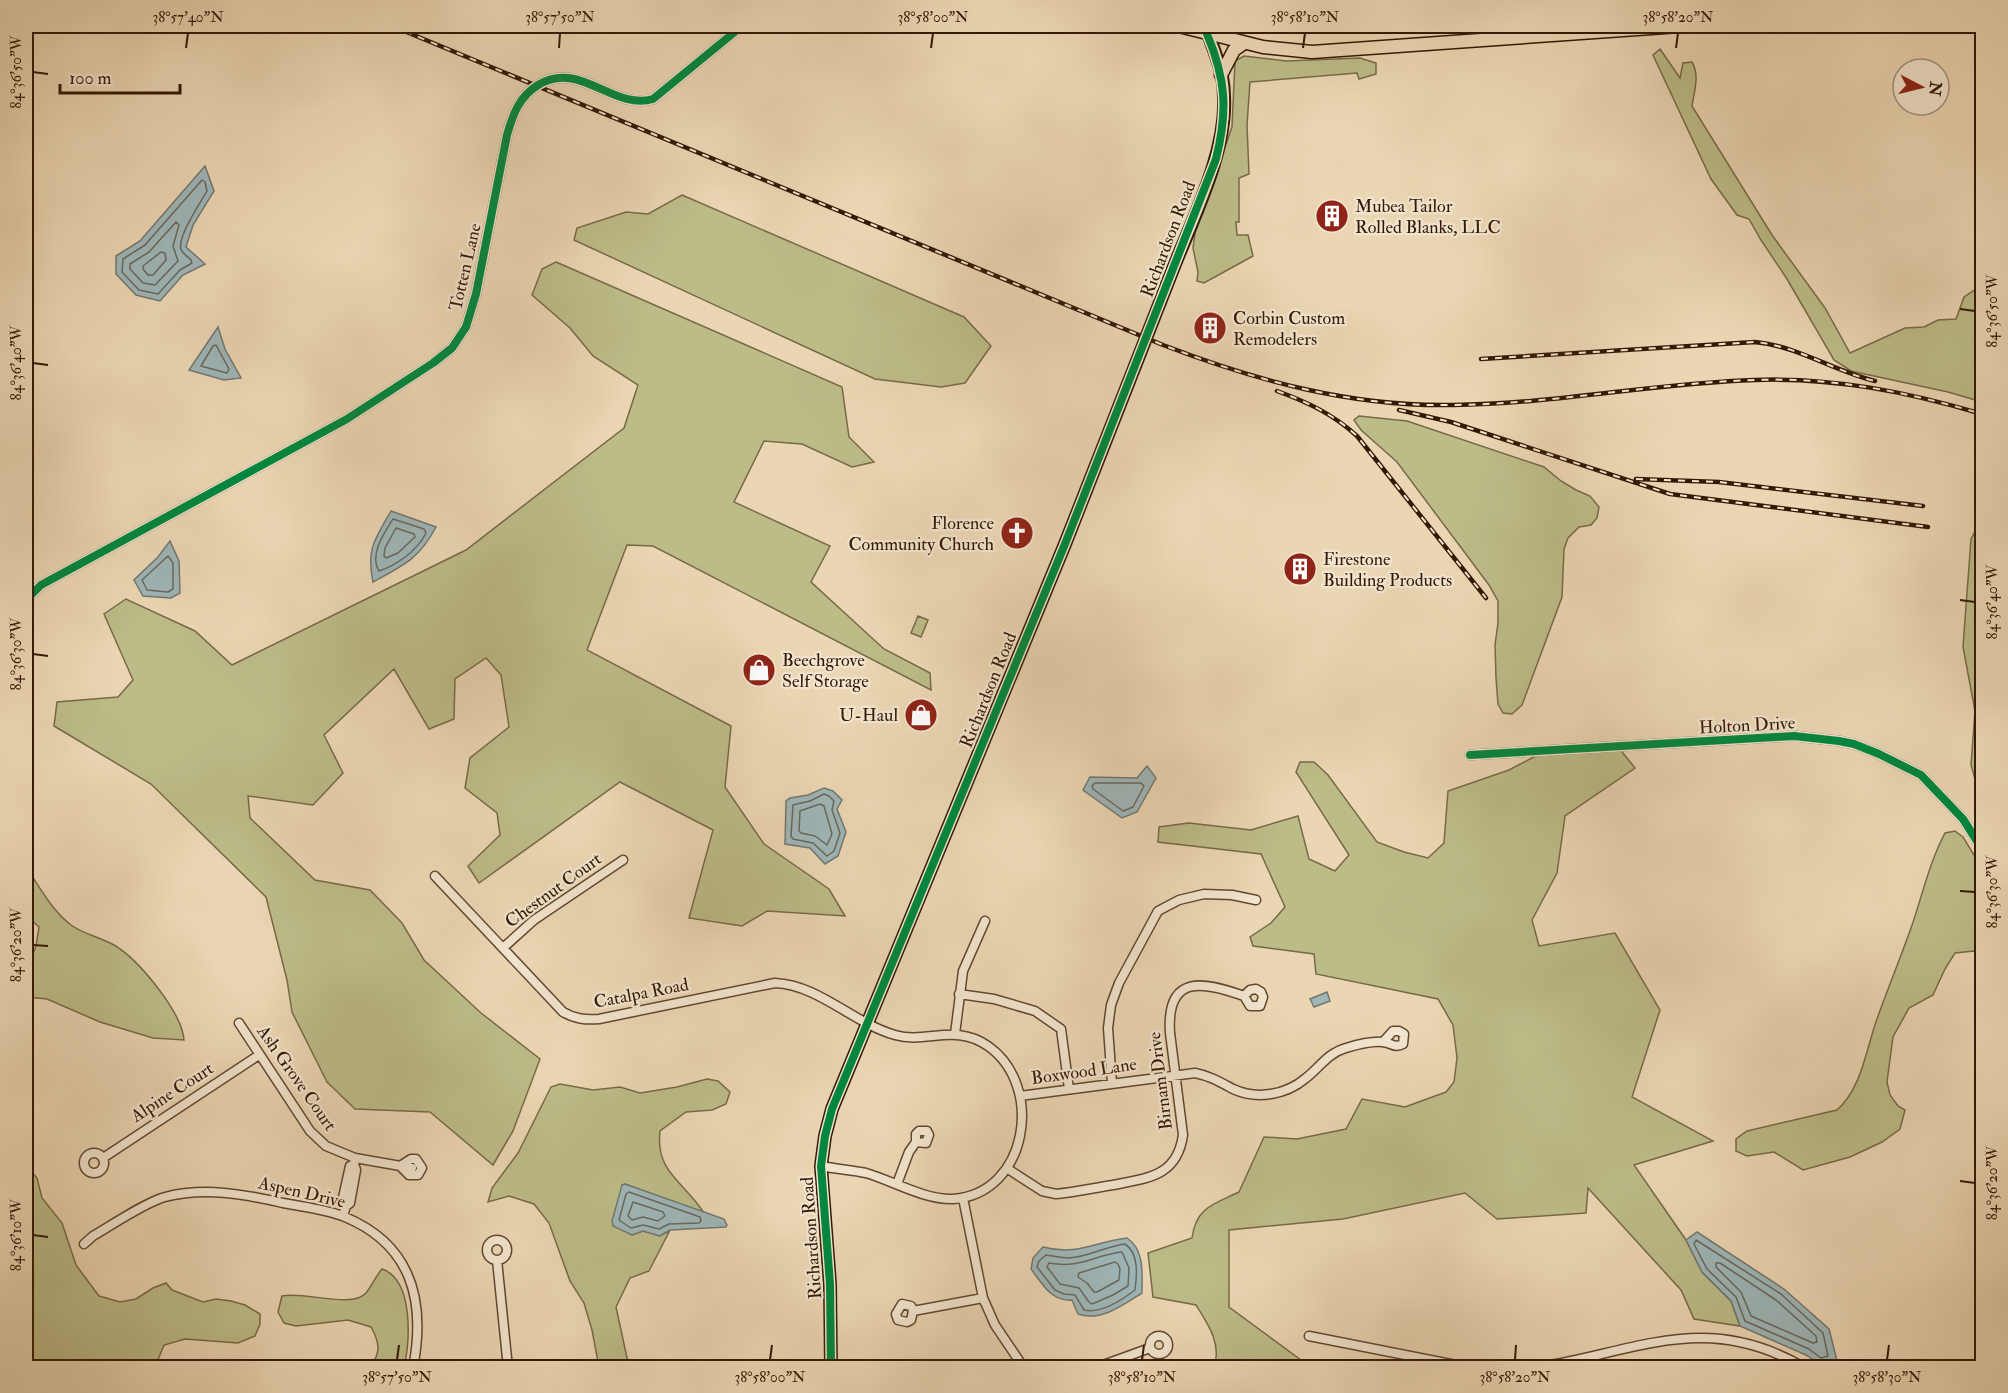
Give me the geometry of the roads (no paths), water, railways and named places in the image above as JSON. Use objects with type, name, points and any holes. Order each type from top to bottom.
[{"type":"main road","points":[[1180,26],[1208,30],[1245,43],[1311,52],[1680,26]]},
{"type":"main road","points":[[1221,75],[1234,50],[1245,43]]},
{"type":"street","name":"Totten Lane","points":[[26,600],[40,585],[347,419],[434,363],[452,348],[466,327],[476,294],[507,135],[515,109],[527,93],[544,81],[563,77],[585,81],[630,100],[653,99],[742,26]]},
{"type":"street","name":"Richardson Road","points":[[831,1368],[830,1284],[821,1166],[832,1109],[1061,553],[1216,159],[1225,112],[1221,75],[1208,30]]},
{"type":"street","name":"Holton Drive","points":[[1470,755],[1794,736],[1839,741],[1879,754],[1921,775],[1964,819],[1983,849]]},
{"type":"street","name":"Chestnut Court","points":[[503,948],[534,920],[623,860]]},
{"type":"street","name":"Catalpa Road","points":[[435,876],[563,1012],[578,1019],[599,1019],[775,983],[805,989],[867,1023]]},
{"type":"street","points":[[1112,1083],[1108,1038],[1111,1005],[1119,983],[1158,911],[1179,900],[1204,894],[1232,895],[1256,900]]},
{"type":"street","points":[[955,1034],[963,971],[985,921]]},
{"type":"street","name":"Birnam Drive","points":[[1008,1169],[1042,1191],[1056,1194],[1155,1176],[1169,1167],[1182,1143],[1183,1128],[1169,1017],[1176,997],[1193,986],[1206,984],[1244,996]]},
{"type":"street","points":[[959,994],[994,999],[1035,1011],[1061,1029],[1069,1089]]},
{"type":"street","name":"Ash Grove Court","points":[[239,1023],[310,1131],[326,1146],[354,1161],[412,1168]]},
{"type":"street","points":[[821,1166],[865,1173],[939,1198],[963,1198],[984,1190],[998,1180],[1008,1169],[1016,1153],[1021,1136],[1020,1096],[1011,1071],[997,1053],[976,1039],[955,1034],[896,1035],[867,1023]]},
{"type":"street","name":"Boxwood Lane","points":[[1020,1096],[1195,1073],[1210,1076],[1243,1092],[1275,1094],[1302,1082],[1335,1052],[1351,1046],[1384,1041]]},
{"type":"street","name":"Alpine Court","points":[[103,1158],[259,1055]]},
{"type":"street","points":[[897,1184],[909,1152],[916,1142]]},
{"type":"street","points":[[343,1216],[346,1206],[351,1203],[356,1170],[354,1161]]},
{"type":"street","name":"Aspen Drive","points":[[84,1244],[93,1236],[162,1197],[199,1191],[259,1197],[343,1216],[373,1232],[388,1244],[408,1274],[417,1309],[418,1329],[413,1368]]},
{"type":"street","points":[[963,1198],[983,1298],[995,1325],[1024,1368]]},
{"type":"street","points":[[497,1260],[508,1368]]},
{"type":"street","points":[[914,1311],[983,1298]]},
{"type":"street","points":[[1309,1336],[1471,1368]]},
{"type":"street","points":[[1533,1368],[1626,1347],[1691,1337],[1744,1342],[1805,1368]]},
{"type":"street","points":[[1095,1368],[1150,1348]]},
{"type":"water","points":[[205,166],[214,191],[193,225],[186,247],[205,264],[183,275],[160,301],[136,295],[116,274],[116,256],[140,241]]},
{"type":"water","points":[[218,327],[225,349],[241,378],[224,380],[189,370]]},
{"type":"water","points":[[391,511],[436,527],[417,554],[394,571],[373,582],[371,552],[380,529]]},
{"type":"water","points":[[170,541],[179,561],[180,593],[171,598],[143,596],[134,580],[158,557]]},
{"type":"water","points":[[1147,766],[1156,778],[1137,812],[1122,818],[1083,790],[1090,777],[1137,778]]},
{"type":"water","points":[[824,788],[833,791],[842,800],[837,809],[846,832],[838,856],[825,864],[810,848],[785,844],[786,801]]},
{"type":"water","points":[[1327,992],[1330,1001],[1314,1007],[1310,999]]},
{"type":"water","points":[[625,1184],[724,1219],[727,1225],[726,1227],[670,1230],[660,1236],[643,1231],[632,1235],[613,1226],[612,1221],[622,1185]]},
{"type":"water","points":[[1697,1232],[1784,1289],[1829,1329],[1837,1361],[1821,1365],[1806,1355],[1740,1326],[1731,1301],[1702,1272],[1686,1240]]},
{"type":"water","points":[[1127,1238],[1133,1243],[1140,1256],[1142,1293],[1103,1314],[1087,1316],[1078,1314],[1072,1300],[1053,1295],[1031,1269],[1033,1258],[1043,1247],[1076,1249]]},
{"type":"railway","points":[[392,26],[1163,345],[1234,370],[1305,389],[1378,402],[1453,405],[1529,401],[1717,382],[1813,381],[1898,393],[1982,414]]},
{"type":"railway","points":[[1481,359],[1755,342],[1786,348],[1875,381]]},
{"type":"railway","points":[[1277,391],[1319,409],[1339,421],[1357,436],[1486,598]]},
{"type":"railway","points":[[1399,410],[1451,422],[1670,494],[1928,527]]},
{"type":"railway","points":[[1636,479],[1719,482],[1923,506]]},
{"type":"place","name":"Mubea Tailor Rolled Blanks, LLC","points":[[1332,216]]},
{"type":"place","name":"Corbin Custom Remodelers","points":[[1210,328]]},
{"type":"place","name":"Florence Community Church","points":[[1017,533]]},
{"type":"place","name":"Firestone Building Products","points":[[1300,569]]},
{"type":"place","name":"Beechgrove Self Storage","points":[[759,670]]},
{"type":"place","name":"U-Haul","points":[[921,715]]}]
